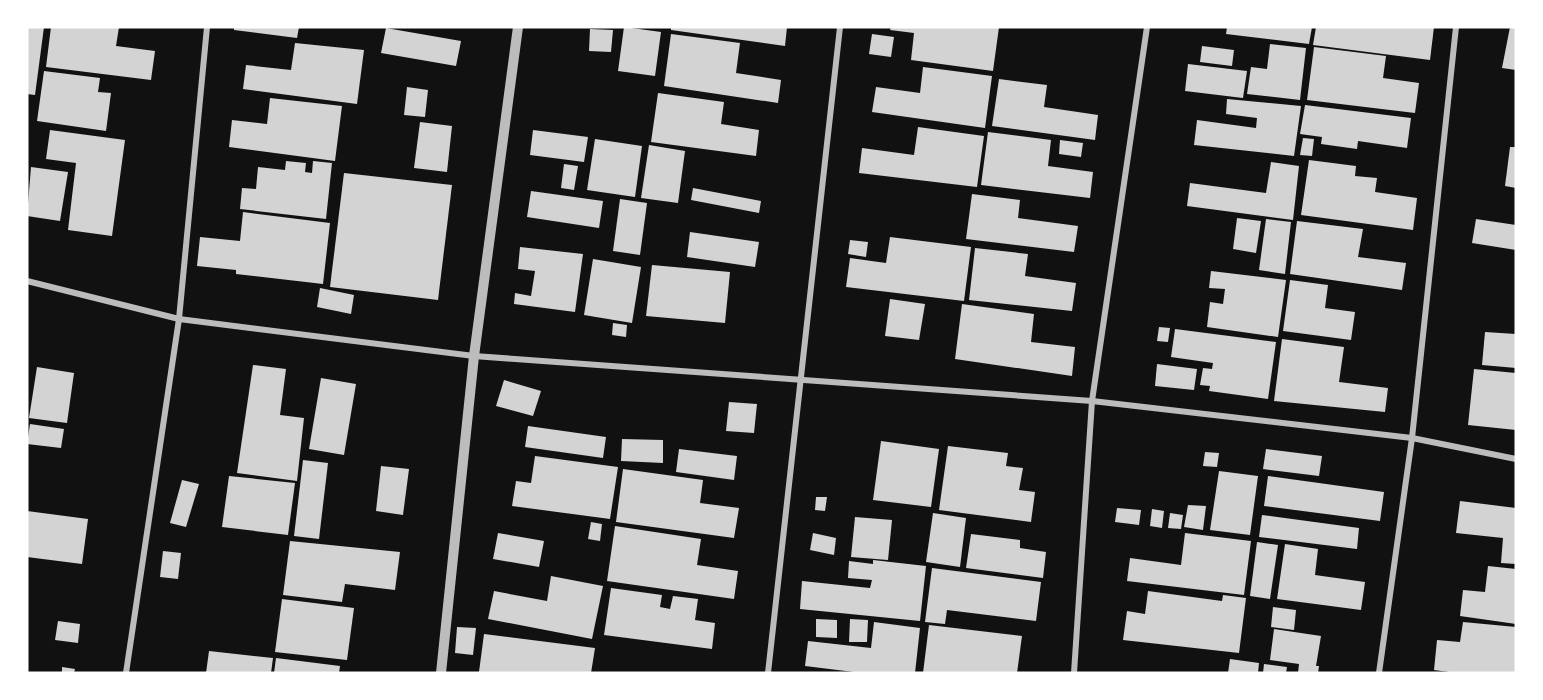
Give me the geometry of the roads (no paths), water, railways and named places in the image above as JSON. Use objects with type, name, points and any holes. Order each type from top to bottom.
[{"type":"street","points":[[126,673],[179,319],[207,27]]},
{"type":"street","points":[[441,673],[474,356],[518,27]]},
{"type":"street","points":[[768,673],[840,27]]},
{"type":"street","points":[[1074,673],[1092,401],[1147,27]]},
{"type":"street","points":[[1379,673],[1412,438],[1456,27]]},
{"type":"street","points":[[27,281],[179,319],[474,356],[800,382],[1092,401],[1412,438],[1516,459]]}]
